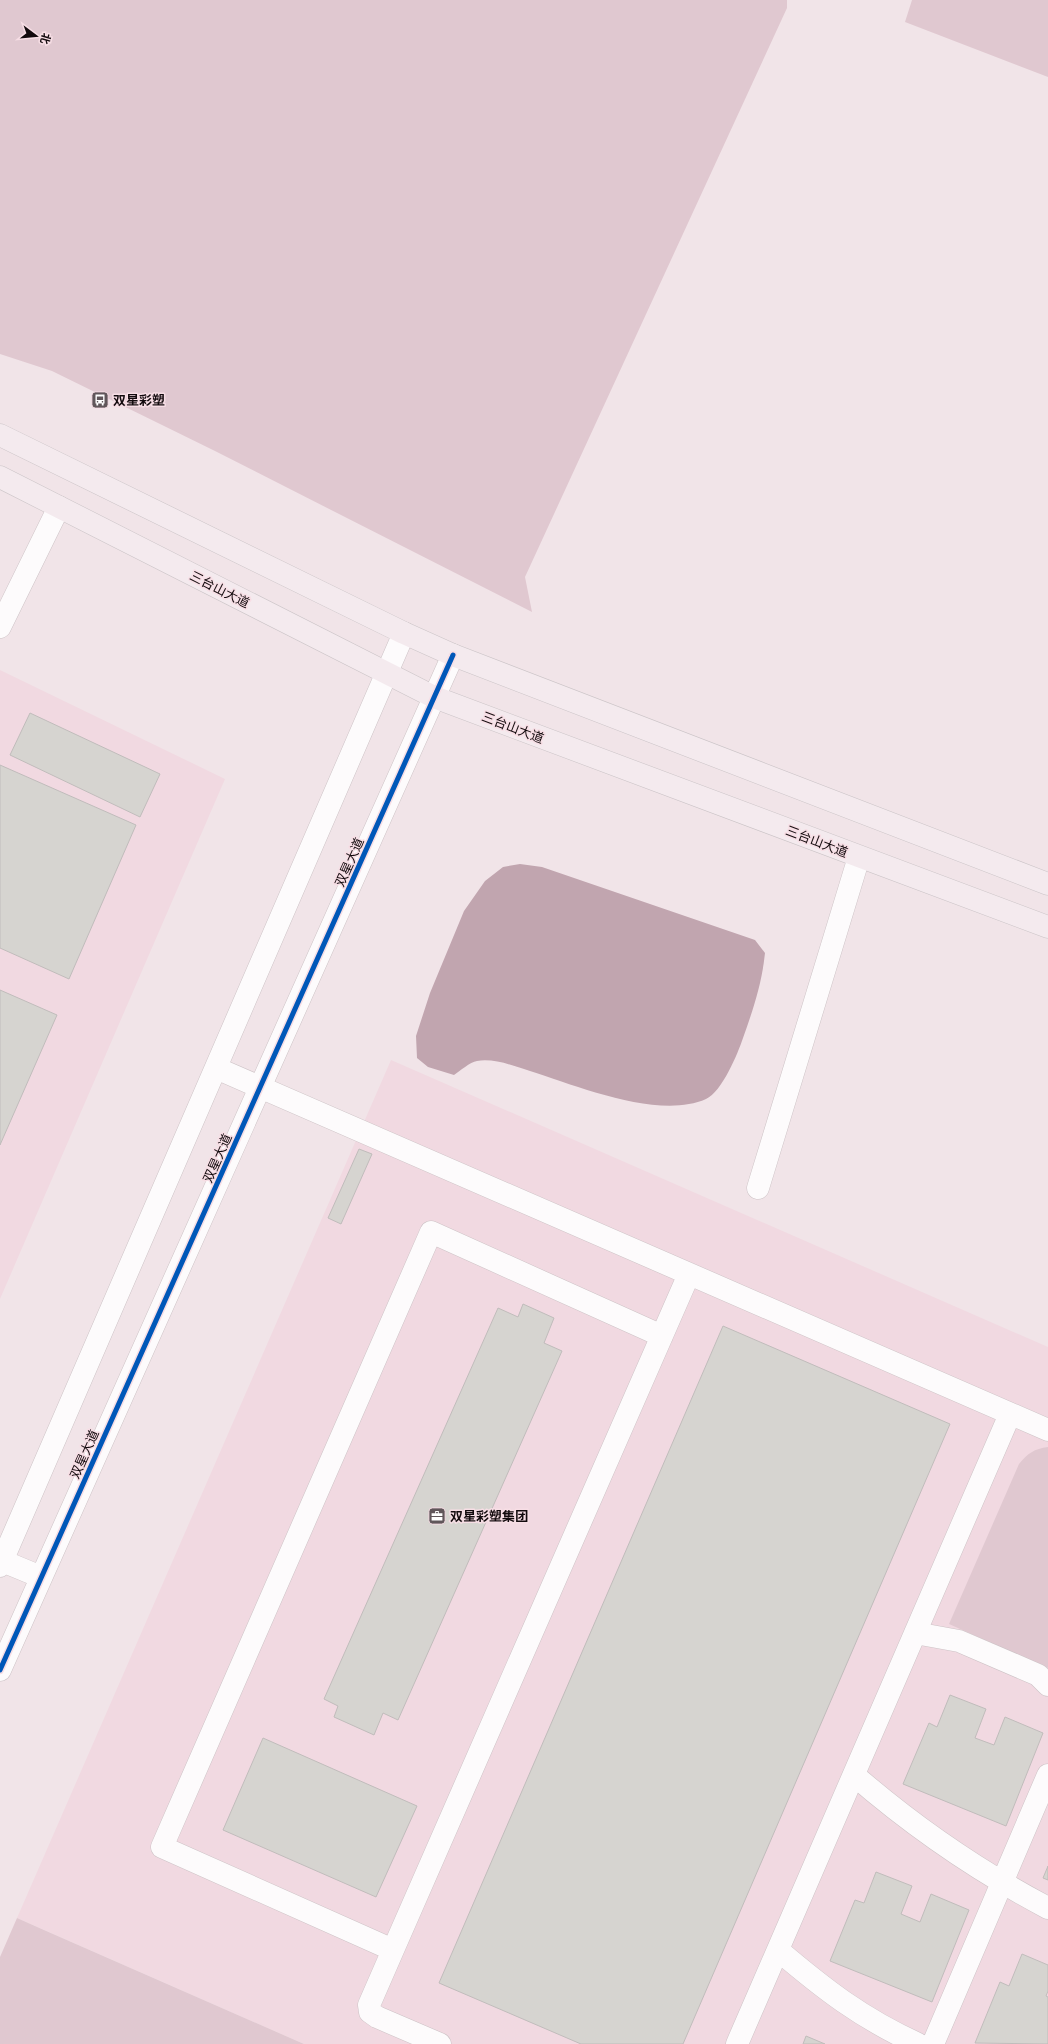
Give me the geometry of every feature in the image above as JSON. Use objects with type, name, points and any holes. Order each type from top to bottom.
[{"type":"main road","points":[[0,435],[404,633],[453,655],[1048,884]]},
{"type":"main road","name":"三台山大道","points":[[0,477],[434,698],[1048,928]]},
{"type":"street","points":[[0,627],[59,507]]},
{"type":"street","points":[[41,1577],[1,1562],[404,633]]},
{"type":"street","name":"双星大道","points":[[0,1670],[453,655]]},
{"type":"street","points":[[758,1188],[859,857]]},
{"type":"street","points":[[216,1068],[1048,1430]]},
{"type":"street","points":[[393,1950],[162,1847],[431,1232],[662,1336]]},
{"type":"street","points":[[440,2044],[377,2017],[370,2012],[369,2005],[689,1274]]},
{"type":"street","points":[[737,2044],[1010,1414]]},
{"type":"street","points":[[915,1633],[959,1641],[1038,1675],[1048,1685]]},
{"type":"street","points":[[854,1775],[928,1835],[1001,1884],[1048,1908]]},
{"type":"street","points":[[933,2044],[1048,1775]]},
{"type":"street","points":[[778,1950],[850,2007],[884,2029],[918,2044]]},
{"type":"shaded area","points":[[0,0],[787,0],[787,8],[525,577],[532,612],[215,451],[52,371],[0,354]]},
{"type":"shaded area","points":[[912,0],[1048,0],[1048,77],[905,22]]},
{"type":"shaded area","points":[[0,670],[225,779],[0,1299]]},
{"type":"shaded area","points":[[520,864],[542,867],[755,940],[765,953],[757,996],[743,1038],[729,1072],[718,1089],[712,1095],[706,1099],[687,1104],[665,1106],[642,1103],[594,1092],[504,1063],[484,1060],[477,1061],[468,1065],[454,1075],[428,1067],[417,1058],[416,1036],[430,993],[464,911],[485,881],[503,867]]},
{"type":"shaded area","points":[[391,1060],[1048,1347],[1048,2044],[304,2044],[17,1918]]},
{"type":"shaded area","points":[[1048,1447],[1048,1668],[949,1624],[1019,1464],[1032,1452]]},
{"type":"shaded area","points":[[17,1918],[304,2044],[0,2044],[0,1957]]},
{"type":"building","points":[[30,713],[160,774],[140,817],[10,755]]},
{"type":"building","points":[[0,765],[136,825],[69,979],[0,948]]},
{"type":"building","points":[[0,990],[57,1015],[0,1145]]},
{"type":"building","points":[[359,1149],[372,1154],[341,1224],[328,1218]]},
{"type":"building","points":[[523,1304],[554,1318],[544,1343],[562,1351],[398,1720],[383,1713],[374,1735],[334,1717],[338,1706],[324,1699],[498,1308],[518,1317]]},
{"type":"building","points":[[723,1326],[950,1424],[683,2044],[581,2044],[439,1983]]},
{"type":"building","points":[[950,1695],[986,1709],[975,1738],[994,1745],[1005,1717],[1043,1733],[1006,1826],[903,1784],[929,1723],[937,1727]]},
{"type":"building","points":[[263,1738],[417,1806],[376,1897],[223,1830]]},
{"type":"building","points":[[1048,1866],[1048,1880],[1043,1878]]},
{"type":"building","points":[[876,1872],[912,1886],[901,1914],[920,1922],[931,1894],[969,1910],[932,2002],[830,1961],[855,1900],[864,1903]]},
{"type":"building","points":[[1022,1954],[1048,1965],[1048,1991],[1046,1996],[1048,1997],[1048,2044],[975,2043],[1000,1982],[1009,1986]]},
{"type":"building","points":[[806,2036],[825,2044],[803,2044]]},
{"type":"cycle path","points":[[0,1670],[453,655]]},
{"type":"place","name":"双星彩塑","points":[[100,400]]},
{"type":"place","name":"双星彩塑集团","points":[[437,1516]]}]
